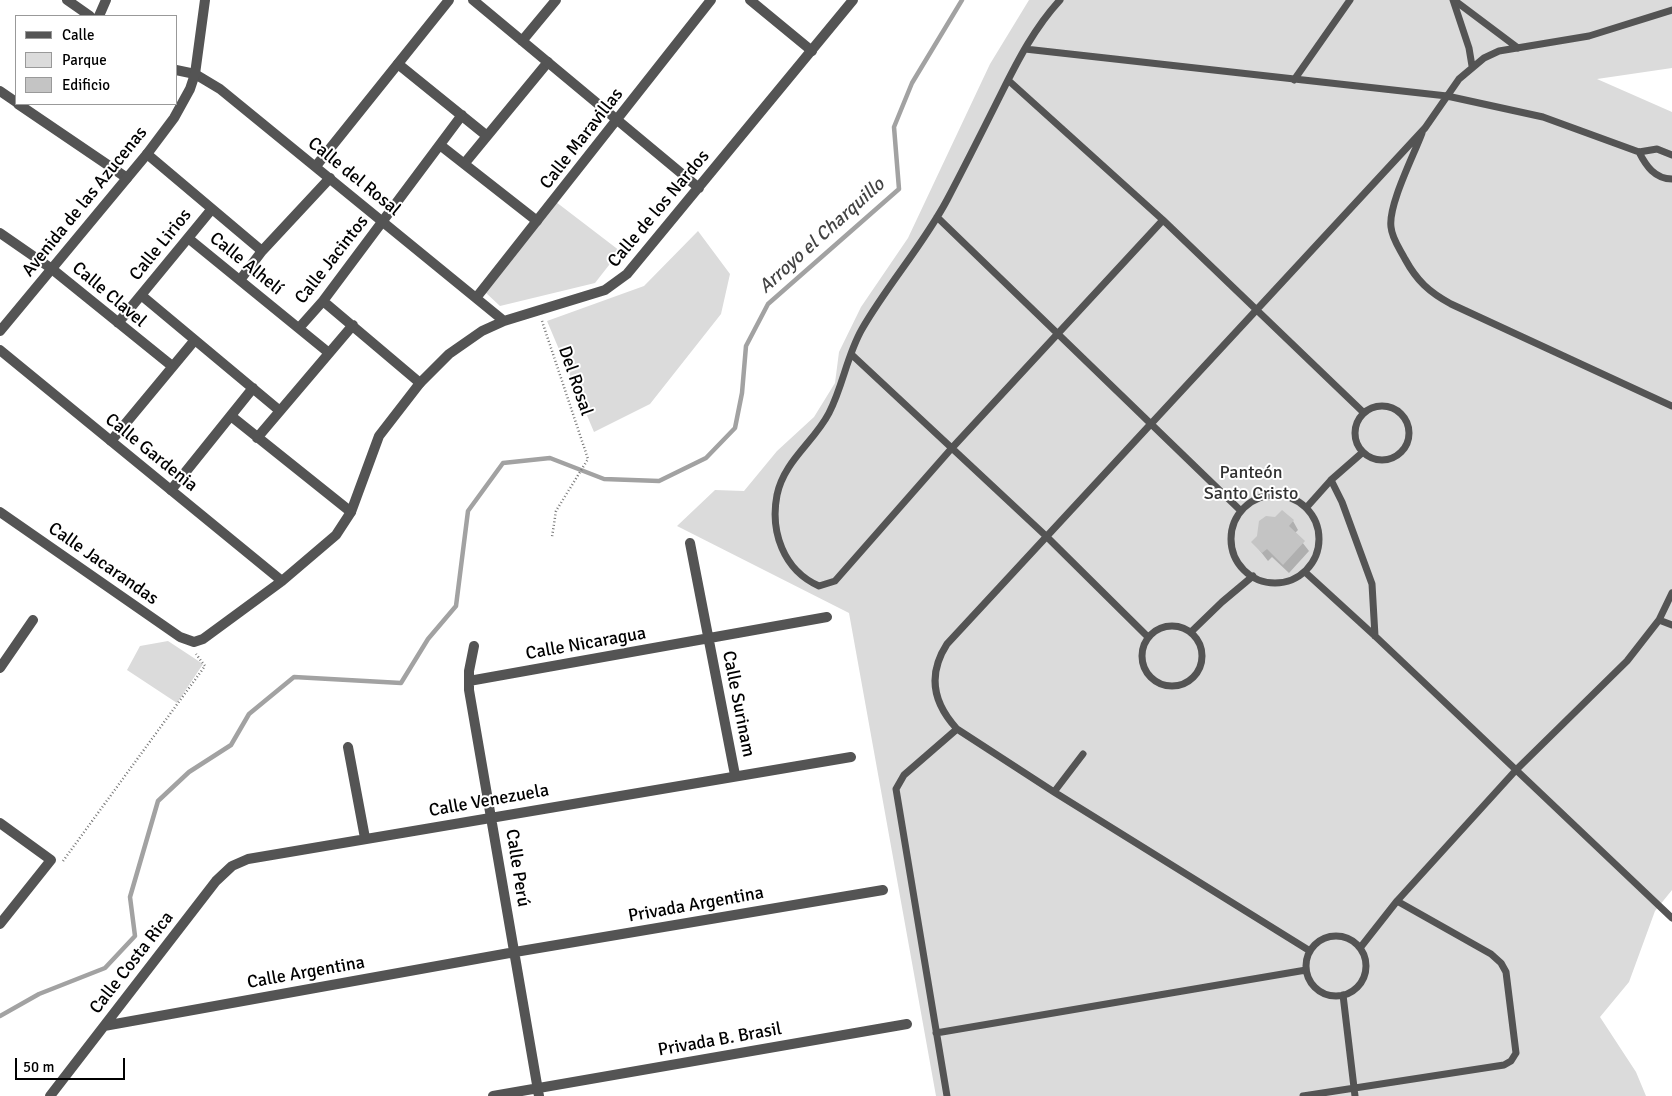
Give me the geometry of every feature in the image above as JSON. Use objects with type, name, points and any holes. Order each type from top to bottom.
[{"type":"street","points":[[67,0],[89,15]]},
{"type":"street","points":[[99,15],[106,0]]},
{"type":"street","name":"Avenida de las Azucenas","points":[[0,332],[147,154],[183,103],[195,74],[205,0]]},
{"type":"street","points":[[316,166],[449,0]]},
{"type":"street","points":[[473,0],[699,188]]},
{"type":"street","points":[[522,41],[556,0]]},
{"type":"street","name":"Calle Maravillas","points":[[476,298],[711,0]]},
{"type":"street","points":[[750,0],[812,51]]},
{"type":"street","name":"Calle de los Nardos","points":[[282,581],[336,535],[351,512],[379,436],[420,383],[464,342],[504,321],[605,290],[617,283],[627,274],[699,188],[853,0]]},
{"type":"street","points":[[464,164],[548,62]]},
{"type":"street","points":[[398,64],[487,136]]},
{"type":"street","name":"Calle del Rosal","points":[[178,70],[195,74],[220,89],[504,321]]},
{"type":"street","points":[[0,91],[15,102]]},
{"type":"street","points":[[20,105],[127,178]]},
{"type":"street","name":"Calle Jacintos","points":[[299,328],[323,301],[462,115]]},
{"type":"street","points":[[440,145],[537,221]]},
{"type":"street","name":"Calle Alhelí","points":[[147,154],[210,210],[262,251]]},
{"type":"street","points":[[240,280],[262,251],[330,178]]},
{"type":"street","name":"Calle Lirios","points":[[118,324],[210,210]]},
{"type":"street","name":"Calle Clavel","points":[[0,233],[52,268],[118,324],[172,366]]},
{"type":"street","name":"Calle Alhelí","points":[[188,238],[329,353]]},
{"type":"street","name":"Calle Clavel","points":[[141,295],[280,411]]},
{"type":"street","points":[[323,301],[420,383]]},
{"type":"street","points":[[257,438],[353,325]]},
{"type":"street","points":[[111,441],[194,340]]},
{"type":"street","name":"Calle Gardenia","points":[[0,350],[282,581]]},
{"type":"street","points":[[171,490],[253,388]]},
{"type":"street","points":[[231,416],[351,512]]},
{"type":"street","name":"Calle Jacarandas","points":[[0,512],[187,641]]},
{"type":"street","name":"Calle Surinam","points":[[690,542],[735,775]]},
{"type":"street","points":[[187,641],[203,639],[282,581]]},
{"type":"street","name":"Calle Nicaragua","points":[[469,680],[827,617]]},
{"type":"street","points":[[0,668],[3,656],[33,620]]},
{"type":"street","name":"Calle Perú","points":[[474,646],[469,680],[538,1092]]},
{"type":"street","points":[[348,747],[364,838]]},
{"type":"street","name":"Calle Venezuela","points":[[248,859],[735,775],[851,757]]},
{"type":"street","points":[[0,823],[51,860],[0,924]]},
{"type":"street","name":"Calle Costa Rica","points":[[50,1096],[216,881],[232,866],[248,859]]},
{"type":"street","name":"Privada Argentina","points":[[515,952],[883,890]]},
{"type":"street","name":"Calle Argentina","points":[[104,1026],[515,952]]},
{"type":"street","name":"Privada B. Brasil","points":[[493,1096],[538,1092],[907,1024]]},
{"type":"lane","points":[[1060,0],[1025,49],[938,217],[863,328],[851,354],[829,414],[813,438],[791,463],[778,492],[775,522],[778,540],[797,572],[808,581],[819,586],[835,581],[951,449],[1163,220]]},
{"type":"lane","points":[[1294,80],[1350,0]]},
{"type":"lane","points":[[1453,0],[1518,48]]},
{"type":"lane","points":[[1453,0],[1469,48],[1472,66]]},
{"type":"lane","points":[[1462,7],[1468,0]]},
{"type":"lane","points":[[1310,951],[1054,792],[957,729],[947,718],[935,692],[934,679],[940,656],[947,644],[1046,536],[1424,128],[1472,66],[1499,51],[1589,36],[1672,10]]},
{"type":"lane","points":[[1025,49],[1447,96],[1543,117],[1639,152],[1657,149],[1672,155]]},
{"type":"lane","points":[[1008,80],[1163,220],[1364,413]]},
{"type":"lane","points":[[1424,128],[1393,207],[1391,222],[1393,236],[1414,274],[1423,286],[1451,304],[1672,406]]},
{"type":"lane","points":[[1639,152],[1646,165],[1654,173],[1672,179]]},
{"type":"lane","points":[[938,217],[1241,511]]},
{"type":"lane","points":[[851,354],[1046,536],[1148,637]]},
{"type":"lane","points":[[1379,406],[1396,409],[1407,422],[1409,438],[1406,446],[1394,458],[1378,460],[1363,452],[1356,437],[1356,428],[1364,413],[1379,406]]},
{"type":"lane","points":[[1306,508],[1331,480],[1363,452]]},
{"type":"lane","points":[[1331,480],[1345,510],[1372,584],[1376,636]]},
{"type":"lane","points":[[1271,495],[1289,497],[1306,508],[1317,526],[1319,542],[1314,560],[1305,572],[1288,582],[1279,584],[1264,582],[1244,572],[1235,559],[1230,541],[1234,521],[1241,511],[1252,501],[1271,495]]},
{"type":"lane","points":[[1305,572],[1376,636],[1672,918]]},
{"type":"lane","points":[[1191,632],[1253,576]]},
{"type":"lane","points":[[1360,948],[1398,900],[1516,770],[1627,660],[1659,620],[1672,593]]},
{"type":"lane","points":[[1659,620],[1672,625]]},
{"type":"lane","points":[[1174,626],[1191,632],[1202,648],[1203,658],[1196,675],[1180,686],[1161,685],[1147,673],[1142,655],[1148,637],[1155,630],[1174,626]]},
{"type":"lane","points":[[947,1096],[896,789],[904,774],[957,729]]},
{"type":"lane","points":[[1054,792],[1083,754]]},
{"type":"lane","points":[[1303,1096],[1504,1065],[1511,1062],[1516,1054],[1506,972],[1501,963],[1491,954],[1398,900]]},
{"type":"lane","points":[[1334,936],[1353,941],[1360,948],[1365,957],[1365,976],[1352,992],[1330,996],[1319,991],[1310,982],[1306,970],[1310,951],[1324,938],[1334,936]]},
{"type":"lane","points":[[936,1033],[1306,970]]},
{"type":"lane","points":[[1343,995],[1355,1096]]},
{"type":"path","name":"Del Rosal","points":[[538,310],[588,459],[556,511],[552,537]]},
{"type":"path","points":[[51,860],[64,861],[205,666],[187,641]]},
{"type":"green space","name":"Panteón Santo Cristo","points":[[1029,0],[1672,0],[1672,68],[1597,79],[1672,112],[1672,890],[1655,911],[1629,982],[1600,1017],[1636,1072],[1646,1096],[936,1096],[849,613],[677,526],[715,490],[744,491],[777,451],[814,417],[835,383],[839,352],[861,307],[908,238],[990,64]]},
{"type":"green space","points":[[556,202],[620,251],[595,283],[500,306],[485,292]]},
{"type":"green space","points":[[698,231],[730,274],[721,314],[650,404],[594,432],[547,321],[644,286]]},
{"type":"green space","points":[[168,641],[203,664],[177,703],[127,670],[140,646]]},
{"type":"building","points":[[1282,510],[1294,520],[1289,526],[1305,541],[1283,565],[1267,549],[1262,553],[1251,542],[1257,536],[1259,521],[1266,516],[1275,517]]},
{"type":"waterway","name":"Arroyo el Charquillo","points":[[0,1016],[39,994],[105,968],[135,936],[130,897],[158,801],[189,772],[231,745],[249,714],[294,677],[401,683],[428,639],[456,606],[468,511],[503,463],[550,458],[604,479],[659,481],[706,458],[735,428],[742,393],[746,346],[768,304],[899,189],[894,127],[912,83],[962,0]]}]
